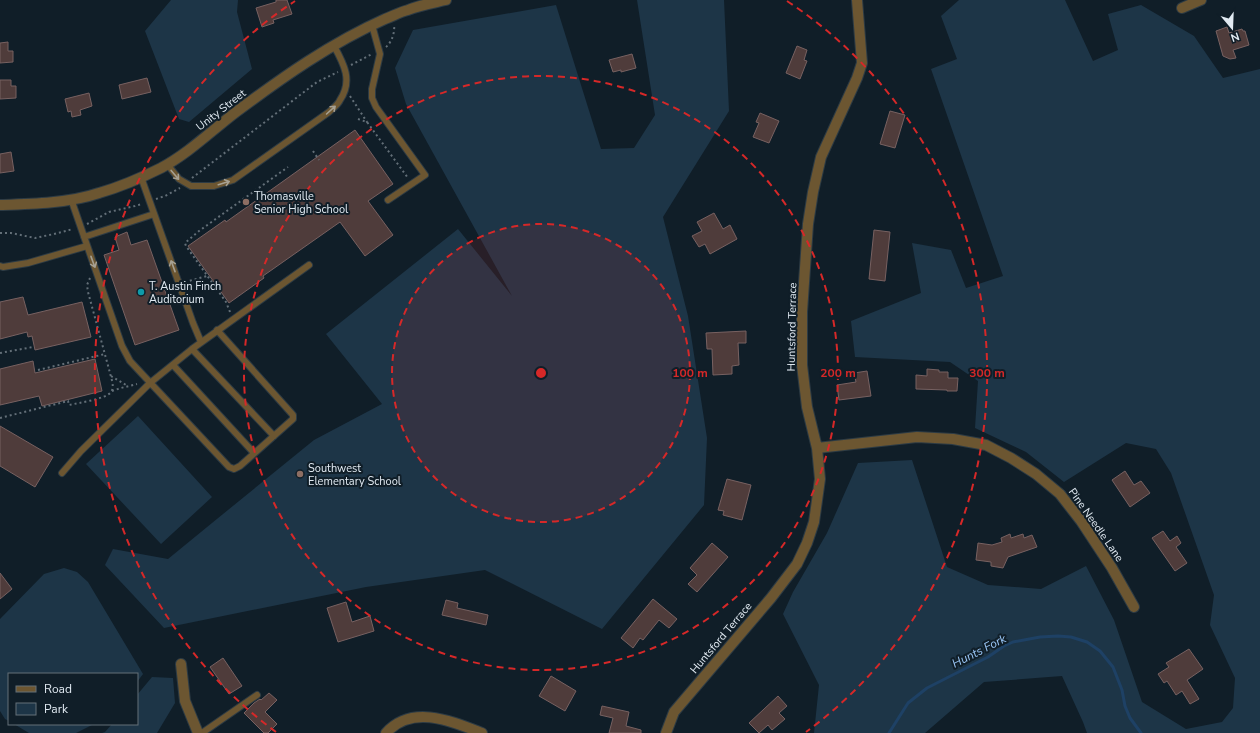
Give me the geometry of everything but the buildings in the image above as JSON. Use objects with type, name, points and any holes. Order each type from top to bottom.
[{"type":"street","name":"Unity Street","points":[[0,204],[26,204],[98,194],[141,177],[190,150],[234,114],[280,80],[334,46],[372,25],[408,10],[446,0]]},
{"type":"street","name":"Huntsford Terrace","points":[[666,733],[674,712],[771,598],[797,564],[807,543],[814,522],[820,479],[817,448],[807,407],[802,365],[802,312],[808,224],[821,157],[857,78],[862,63],[857,0]]},
{"type":"street","points":[[1182,8],[1201,0]]},
{"type":"street","name":"Pine Needle Lane","points":[[817,448],[917,437],[953,439],[986,445],[1011,458],[1036,474],[1060,494],[1112,568],[1134,607]]},
{"type":"street","points":[[181,664],[185,701],[198,733]]},
{"type":"street","points":[[386,733],[392,726],[407,718],[425,717],[446,720],[482,733]]},
{"type":"lane","points":[[372,25],[380,54],[372,88],[372,98],[376,107],[425,175],[388,200]]},
{"type":"lane","points":[[167,164],[179,180],[191,186],[214,186],[233,180],[329,112],[340,101],[346,88],[346,74],[343,62],[334,46]]},
{"type":"lane","points":[[141,177],[193,324],[201,342]]},
{"type":"lane","points":[[70,199],[122,346],[130,361],[229,468],[234,469],[240,466],[293,419],[293,415],[217,330]]},
{"type":"lane","points":[[84,237],[154,214]]},
{"type":"lane","points":[[0,266],[3,267],[28,263],[87,246]]},
{"type":"lane","points":[[62,473],[81,451],[150,383],[217,330],[309,265]]},
{"type":"lane","points":[[192,349],[274,436]]},
{"type":"lane","points":[[173,364],[254,453]]},
{"type":"lane","points":[[202,733],[257,695]]},
{"type":"path","points":[[0,233],[11,233],[35,238],[54,234],[80,227],[109,212],[135,206],[165,196],[179,189],[317,82],[345,69]]},
{"type":"path","points":[[346,88],[357,107],[408,178]]},
{"type":"path","points":[[358,120],[368,121]]},
{"type":"path","points":[[313,151],[319,160]]},
{"type":"path","points":[[233,319],[226,302],[185,243],[199,231],[288,167]]},
{"type":"path","points":[[96,271],[90,277],[87,284],[113,386],[112,391]]},
{"type":"path","points":[[179,283],[207,276]]},
{"type":"path","points":[[0,353],[33,347]]},
{"type":"path","points":[[38,370],[105,354]]},
{"type":"path","points":[[110,375],[127,386]]},
{"type":"path","points":[[0,418],[68,401],[69,405],[106,396],[112,391],[127,386],[150,383]]},
{"type":"green space","points":[[171,0],[238,0],[237,12],[252,69],[189,122],[179,119],[145,31]]},
{"type":"green space","points":[[637,0],[724,0],[729,111],[663,217],[688,316],[707,438],[704,505],[602,629],[485,570],[366,587],[164,628],[105,565],[113,549],[168,559],[314,440],[382,404],[326,334],[458,229],[512,296],[406,104],[395,68],[413,30],[556,5],[601,149],[634,148],[655,115]]},
{"type":"green space","points":[[959,0],[1065,0],[1093,61],[1118,50],[1108,14],[1141,5],[1194,36],[1223,78],[1260,69],[1260,733],[1087,733],[1062,676],[984,682],[925,733],[814,733],[819,685],[783,614],[793,592],[827,533],[858,463],[912,460],[947,567],[988,585],[1041,589],[1086,566],[1114,620],[1142,702],[1186,729],[1222,722],[1233,708],[1235,678],[1210,625],[1214,595],[1171,473],[1156,449],[1126,443],[1064,482],[1026,452],[975,428],[978,381],[950,362],[855,357],[851,321],[921,293],[912,243],[951,250],[966,288],[1003,276],[931,69],[957,59],[941,16]]},
{"type":"green space","points":[[138,416],[212,497],[161,544],[86,464]]},
{"type":"green space","points":[[64,568],[77,572],[88,582],[143,674],[138,681],[138,673],[8,673],[8,720],[5,719],[0,711],[0,619],[44,574]]},
{"type":"green space","points":[[152,677],[173,678],[175,703],[157,733],[102,733],[105,732],[111,725],[138,725],[138,694]]},
{"type":"green space","points":[[16,725],[92,725],[76,733],[29,733]]},
{"type":"waterway","name":"Hunts Fork","points":[[889,733],[908,703],[927,688],[988,657],[1004,646],[1013,642],[1040,637],[1058,636],[1071,637],[1087,642],[1100,651],[1113,667],[1122,690],[1125,706],[1130,718],[1141,733]]},
{"type":"place","name":"Thomasville Senior High School","points":[[246,202]]},
{"type":"place","name":"T. Austin Finch Auditorium","points":[[141,292]]},
{"type":"place","name":"Southwest Elementary School","points":[[300,474]]}]
